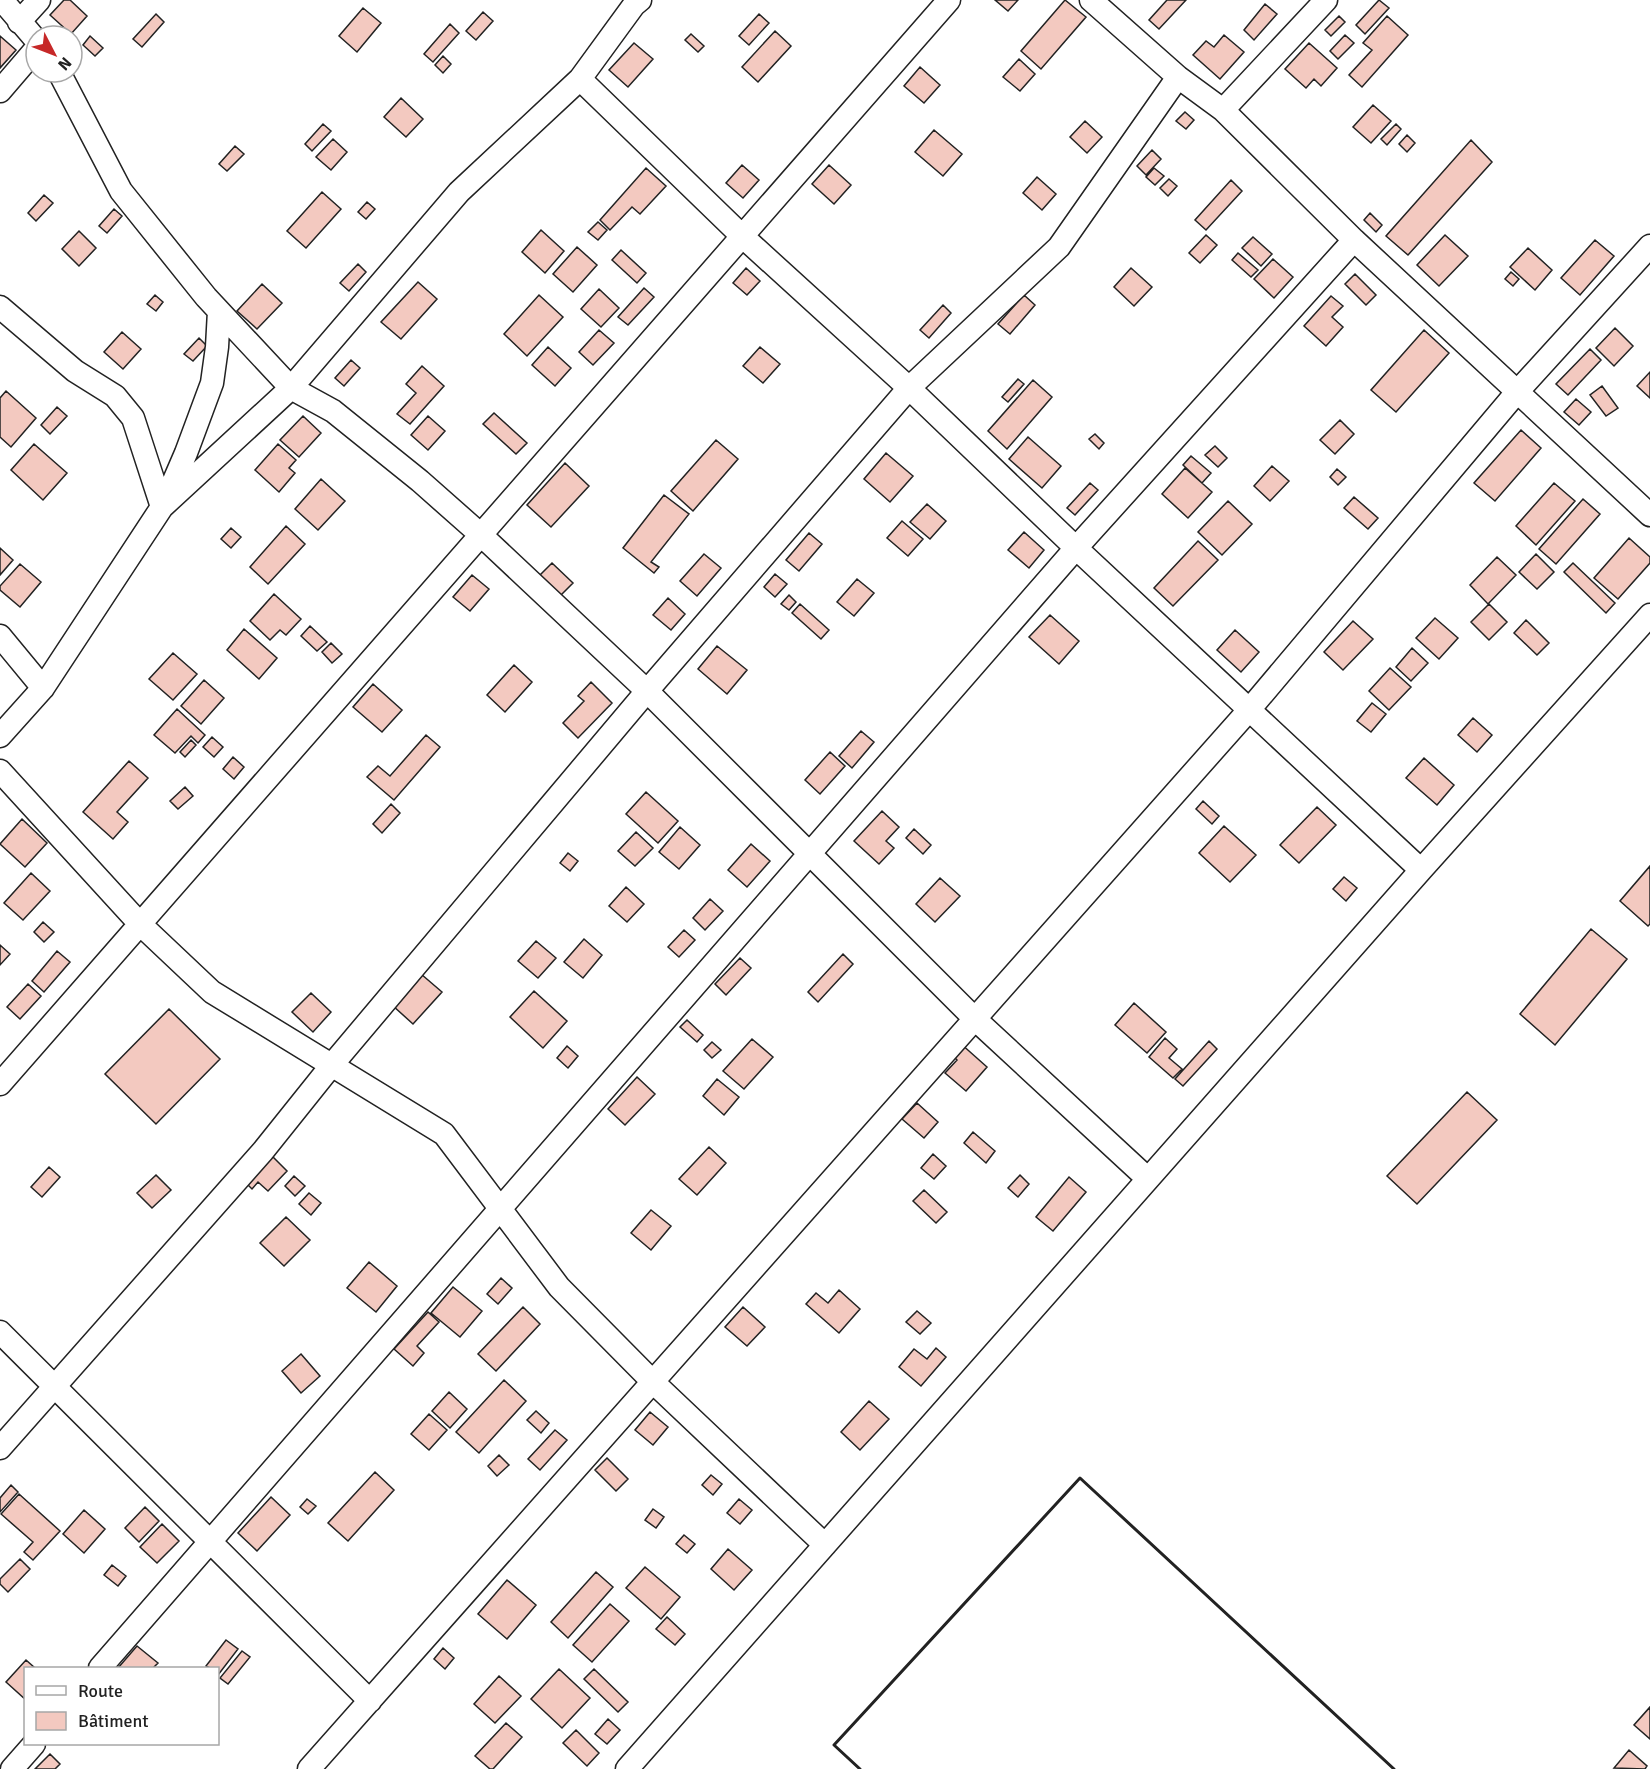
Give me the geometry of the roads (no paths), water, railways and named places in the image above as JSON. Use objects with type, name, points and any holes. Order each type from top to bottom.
[{"type":"street","points":[[2,0],[24,27]]},
{"type":"street","points":[[19,22],[39,0]]},
{"type":"street","points":[[0,1084],[949,0]]},
{"type":"street","points":[[1091,0],[1178,77],[1223,110],[1354,240],[1650,515]]},
{"type":"street","points":[[1223,110],[1326,0]]},
{"type":"street","points":[[162,507],[291,388],[459,192],[580,80],[634,2]]},
{"type":"street","points":[[0,91],[24,63]]},
{"type":"street","points":[[0,1448],[263,1151],[331,1066],[647,691],[909,388],[1059,247],[1178,77]]},
{"type":"street","points":[[580,80],[742,236],[909,388],[1076,548],[1421,870]]},
{"type":"street","points":[[66,84],[121,191],[219,311],[291,388],[333,411],[420,481],[480,535],[647,691],[975,1019],[1148,1179]]},
{"type":"street","points":[[101,1667],[1076,548],[1354,240]]},
{"type":"street","points":[[309,1769],[1249,710],[1517,392],[1650,246]]},
{"type":"street","points":[[0,307],[75,372],[115,396],[133,418],[162,507]]},
{"type":"street","points":[[0,736],[43,688],[162,507],[186,453],[212,383],[219,311]]},
{"type":"street","points":[[627,1769],[1421,870],[1650,615]]},
{"type":"street","points":[[0,636],[43,688]]},
{"type":"street","points":[[0,771],[140,924],[212,992],[444,1134],[559,1287],[653,1382],[825,1545]]},
{"type":"street","points":[[0,1332],[370,1701]]},
{"type":"street","points":[[12,1769],[32,1745]]}]
